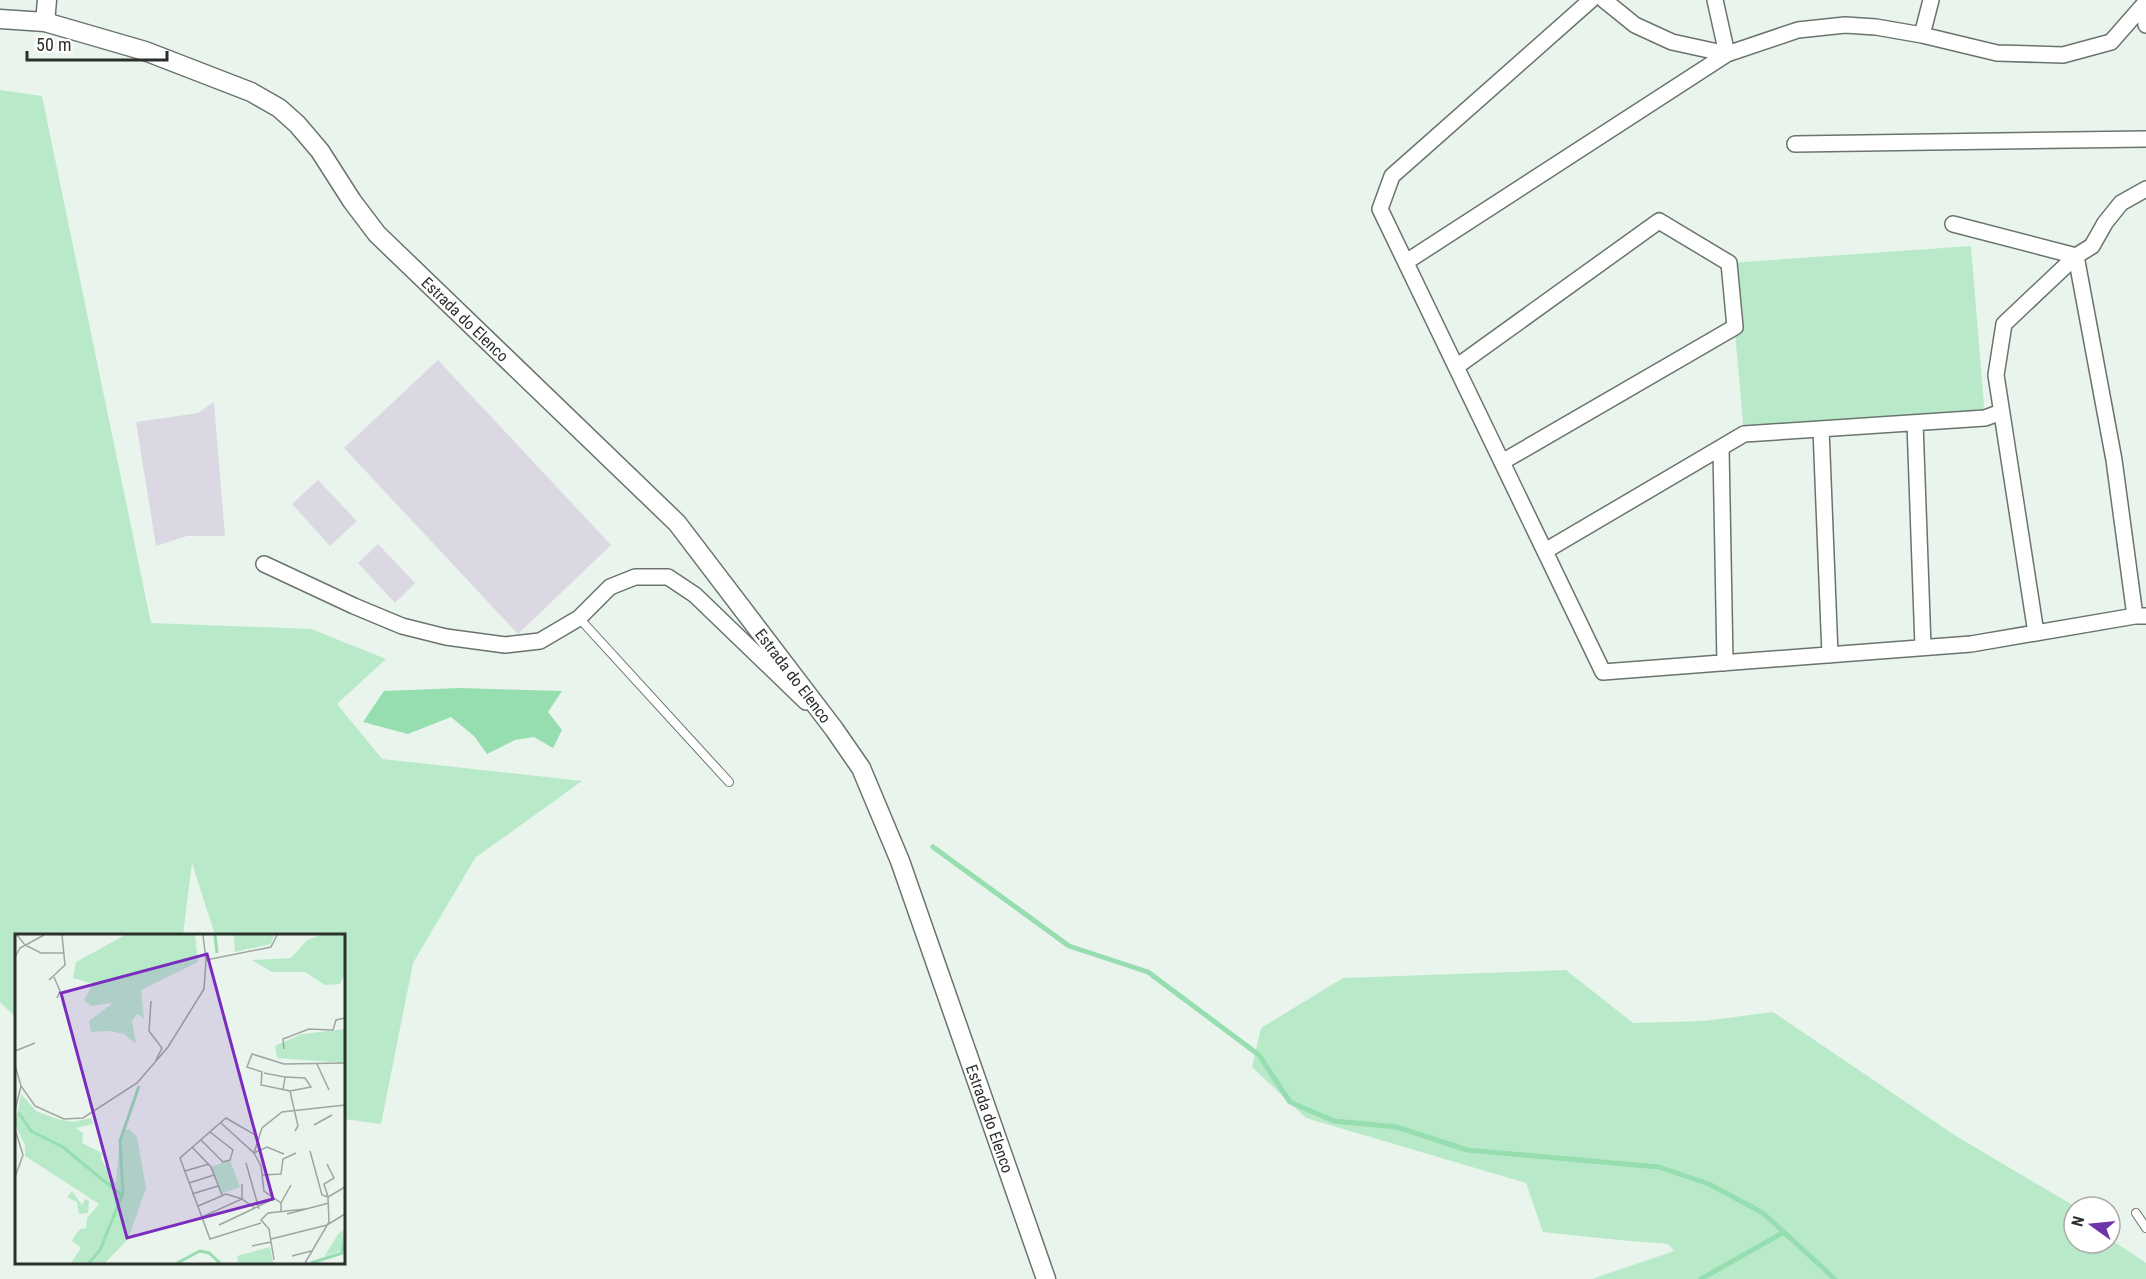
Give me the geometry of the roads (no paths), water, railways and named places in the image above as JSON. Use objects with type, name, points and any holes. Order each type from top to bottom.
[{"type":"street","points":[[45,22],[47,0]]},
{"type":"street","points":[[1591,0],[1392,176],[1380,209],[1603,672],[1971,644],[2141,616],[2076,256]]},
{"type":"street","points":[[1605,0],[1635,25],[1672,42],[1727,54]]},
{"type":"street","points":[[1715,0],[1727,54]]},
{"type":"street","points":[[1922,35],[1931,0]]},
{"type":"street","points":[[1406,261],[1727,54],[1798,30],[1845,25],[1876,27],[1922,35],[1997,53],[2063,55],[2110,42],[2145,4]]},
{"type":"street","points":[[2145,4],[2146,26]]},
{"type":"street","name":"Estrada do Elenco","points":[[0,19],[45,22],[145,51],[251,92],[279,108],[297,124],[320,151],[352,201],[377,234],[677,523],[834,729],[861,768],[900,861],[1047,1279]]},
{"type":"street","points":[[1795,144],[2146,139]]},
{"type":"street","points":[[2036,633],[1996,375],[2004,324],[2076,256],[2092,246],[2104,223],[2121,203],[2146,189]]},
{"type":"street","points":[[1456,367],[1659,221],[1729,263],[1735,327],[1502,462]]},
{"type":"street","points":[[1953,224],[2076,256]]},
{"type":"street","points":[[1545,551],[1744,434],[1985,418],[2001,412]]},
{"type":"street","points":[[1915,423],[1923,647]]},
{"type":"street","points":[[1821,429],[1830,655]]},
{"type":"street","points":[[1721,448],[1725,663]]},
{"type":"street","name":"Estrada do Elenco","points":[[264,564],[393,622],[446,638],[505,645],[540,641],[579,618],[610,587],[635,577],[668,577],[695,595],[834,729]]},
{"type":"lane","points":[[579,618],[729,782]]},
{"type":"lane","points":[[2136,1213],[2146,1228]]},
{"type":"waterway","points":[[933,847],[1069,946],[1148,972],[1259,1055],[1290,1102],[1334,1121],[1397,1127],[1467,1150],[1659,1167],[1709,1184],[1763,1213],[1835,1279]]},
{"type":"waterway","points":[[1701,1279],[1784,1232]]}]
